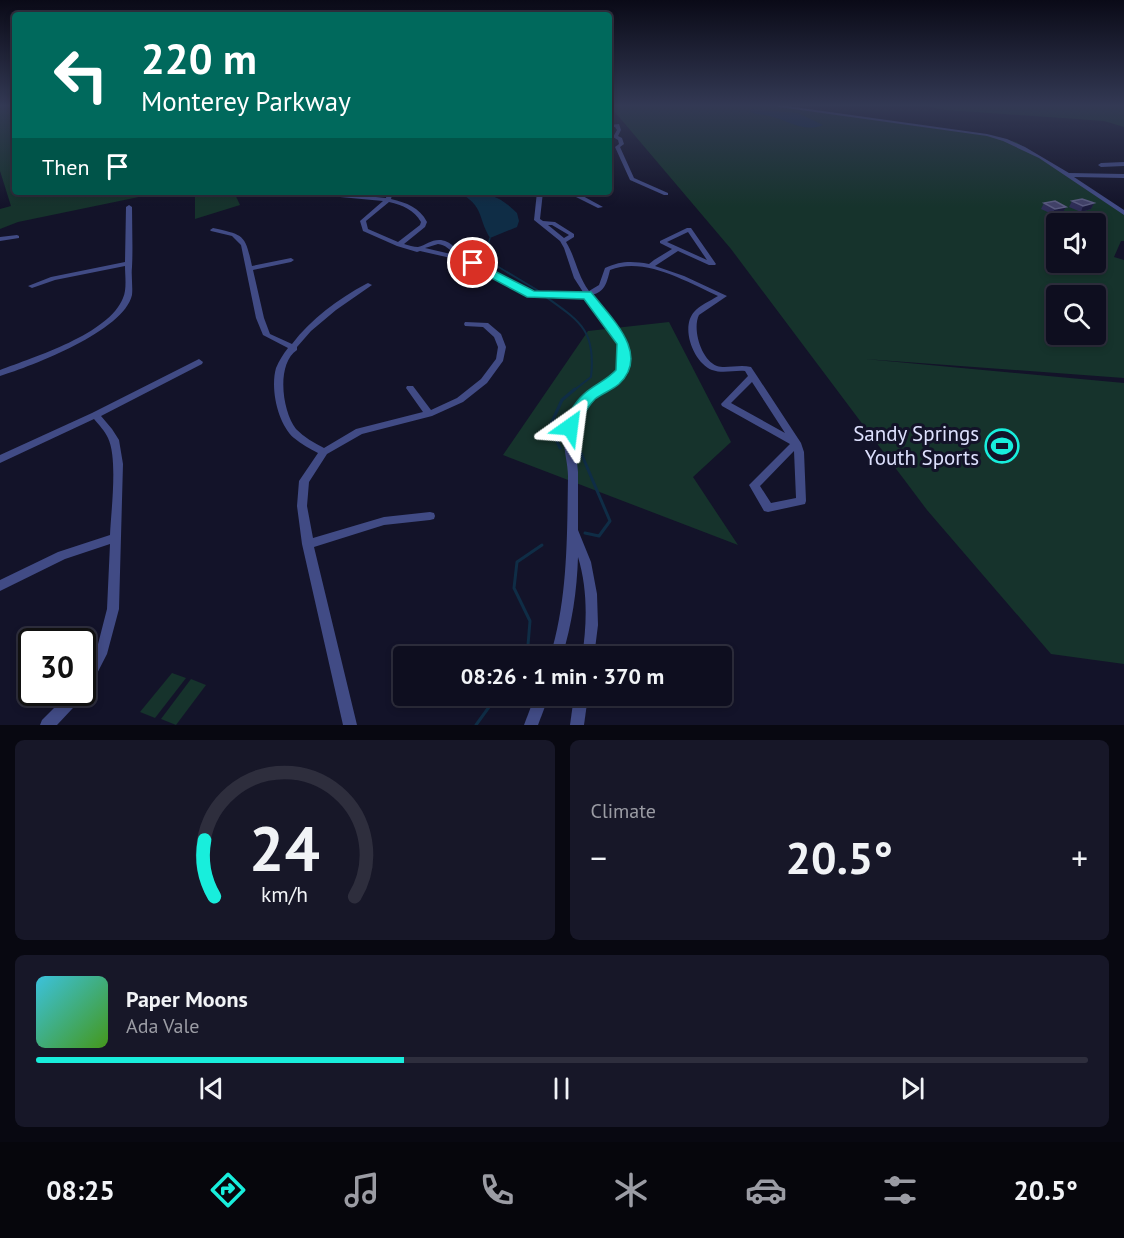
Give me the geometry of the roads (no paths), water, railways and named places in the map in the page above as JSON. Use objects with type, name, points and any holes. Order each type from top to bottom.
[{"type":"street","points":[[620,140],[622,144],[616,147],[632,179],[666,194]]},
{"type":"street","points":[[1005,140],[1019,145],[1124,213]]},
{"type":"street","points":[[1101,165],[1124,164]]},
{"type":"street","points":[[1066,175],[1124,176]]},
{"type":"street","points":[[1073,180],[1124,181]]},
{"type":"street","points":[[338,195],[400,202],[417,211],[424,222],[420,230],[399,245]]},
{"type":"street","points":[[389,195],[388,200],[366,216],[362,225],[370,234],[417,250],[460,257],[521,290],[537,295],[587,295],[599,290],[607,269],[623,264],[666,269],[723,296],[695,315],[692,321],[695,346],[704,362],[713,368],[723,370],[744,367],[753,376],[796,443],[799,452],[801,501],[768,508],[754,485],[796,443]]},
{"type":"street","points":[[541,195],[537,220],[563,241],[576,276],[587,295],[623,344],[625,364],[623,372],[612,383],[590,396],[579,409],[570,427],[574,533],[564,624],[559,646]]},
{"type":"street","points":[[578,195],[600,207]]},
{"type":"street","points":[[0,373],[83,337],[111,321],[127,302],[129,207]]},
{"type":"street","points":[[688,229],[713,264],[686,253],[677,249],[662,242],[688,229]]},
{"type":"street","points":[[213,230],[234,236],[244,244],[260,318],[267,335],[294,348]]},
{"type":"street","points":[[0,239],[17,237]]},
{"type":"street","points":[[417,250],[427,244],[441,242],[453,247],[460,257]]},
{"type":"street","points":[[651,266],[677,249]]},
{"type":"street","points":[[251,268],[291,260]]},
{"type":"street","points":[[32,286],[53,278],[129,263]]},
{"type":"street","points":[[324,452],[302,441],[287,427],[281,408],[278,378],[283,361],[294,348],[334,307],[368,285]]},
{"type":"street","points":[[350,725],[308,544],[302,506],[304,481],[324,452],[359,431],[429,414],[460,400],[484,381],[500,359],[502,347],[498,336],[485,325],[468,324]]},
{"type":"street","points":[[0,459],[95,415],[199,362]]},
{"type":"street","points":[[753,376],[725,404],[796,443]]},
{"type":"street","points":[[410,388],[429,414]]},
{"type":"street","points":[[95,415],[109,431],[117,451],[113,609],[110,630],[96,663]]},
{"type":"street","points":[[308,544],[384,521],[430,516]]},
{"type":"street","points":[[574,533],[585,555],[593,610],[590,646]]},
{"type":"street","points":[[0,586],[62,555],[116,538]]},
{"type":"street","points":[[47,725],[65,706]]},
{"type":"street","points":[[531,725],[538,706]]},
{"type":"street","points":[[577,725],[580,706]]},
{"type":"water","points":[[463,195],[491,195],[504,202],[517,213],[519,221],[517,227],[490,238],[477,208]]},
{"type":"waterway","points":[[490,238],[484,258],[510,274]]},
{"type":"waterway","points":[[507,272],[542,293]]},
{"type":"waterway","points":[[546,297],[577,321],[588,338],[592,361],[591,377],[573,391]]},
{"type":"waterway","points":[[560,448],[550,426],[562,400],[575,389]]},
{"type":"waterway","points":[[581,453],[610,521],[599,536],[585,533]]},
{"type":"waterway","points":[[528,646],[530,621],[514,588],[517,562],[542,545]]},
{"type":"waterway","points":[[476,725],[490,706]]},
{"type":"place","name":"Sandy Springs Youth Sports","points":[[1002,446]]}]
